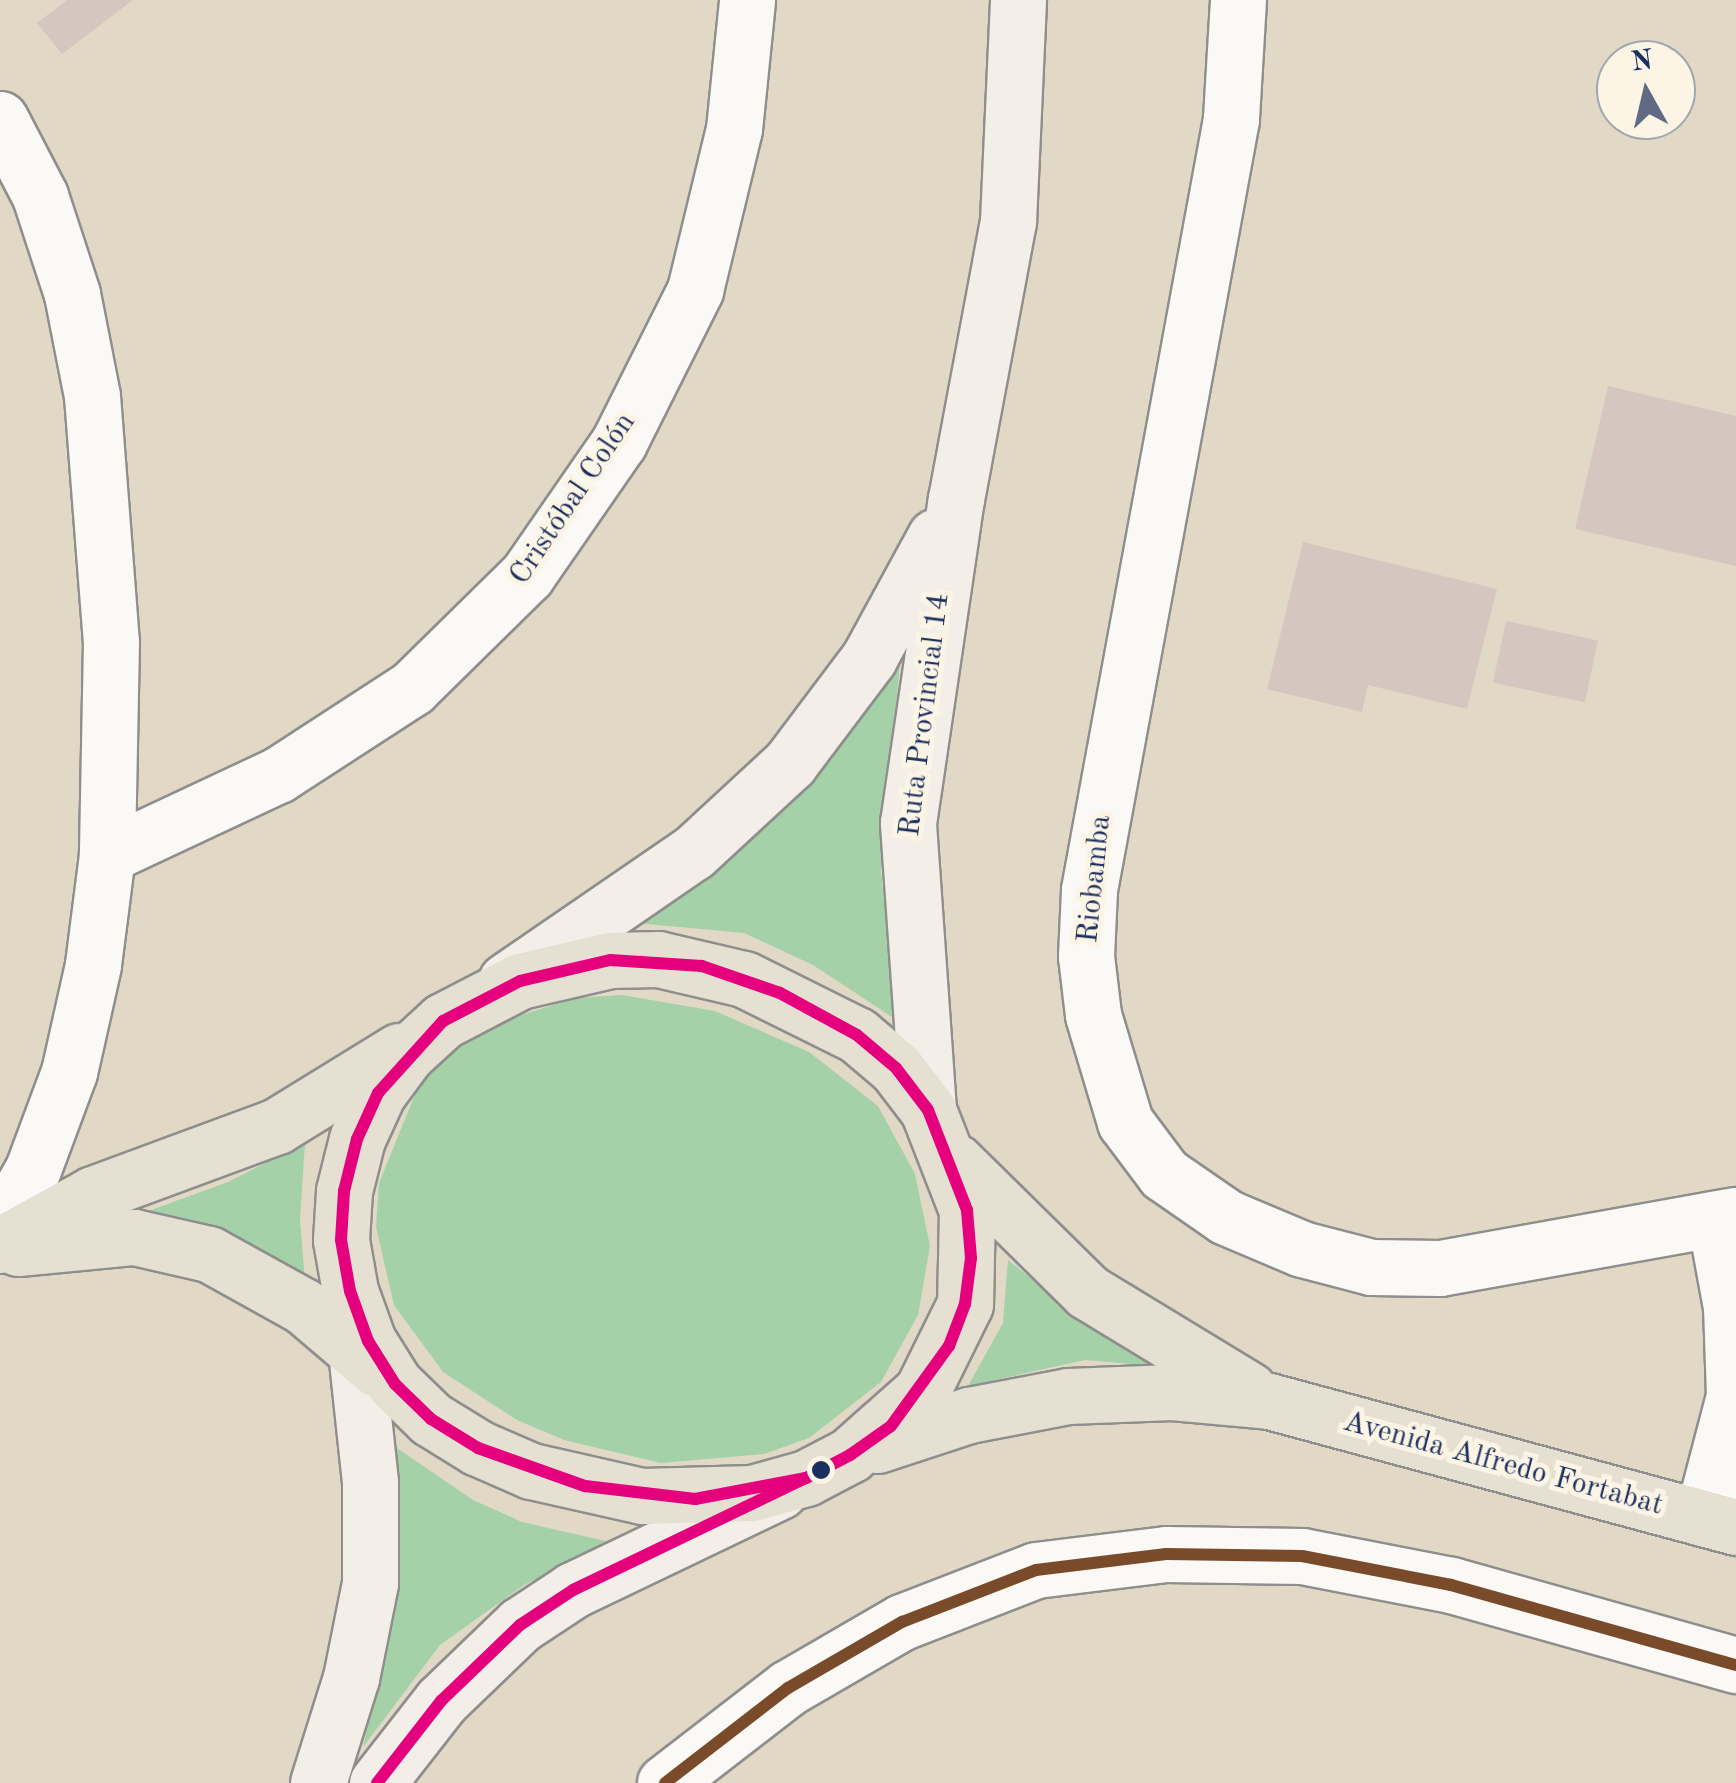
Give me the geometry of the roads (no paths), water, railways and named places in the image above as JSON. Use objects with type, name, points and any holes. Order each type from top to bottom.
[{"type":"highway","name":"Ruta Provincial 14","points":[[350,1291],[341,1240],[356,1139],[378,1092],[460,1010],[564,968],[610,960],[702,966],[780,993],[857,1035],[896,1068],[939,1133],[967,1210],[965,1304],[922,1391],[828,1467]]},
{"type":"highway","points":[[0,1248],[93,1194],[278,1126],[460,1010]]},
{"type":"highway","name":"Avenida Alfredo Fortabat","points":[[939,1133],[1088,1292],[1269,1401]]},
{"type":"highway","points":[[0,1248],[100,1237],[173,1243],[272,1286],[376,1368],[432,1419],[478,1448],[585,1486],[695,1499],[828,1467]]},
{"type":"highway","name":"Avenida Alfredo Fortabat","points":[[828,1467],[968,1415],[1068,1396],[1172,1392],[1269,1401],[1719,1522]]},
{"type":"main road","name":"Ruta Provincial 14","points":[[939,1133],[908,823],[956,499],[1008,221],[1018,0]]},
{"type":"main road","name":"Ruta Provincial 14","points":[[460,1010],[694,852],[790,763],[869,658],[956,499]]},
{"type":"main road","name":"Ruta Provincial 14","points":[[318,1783],[352,1678],[370,1583],[376,1368],[350,1291]]},
{"type":"main road","name":"Ruta Provincial 14","points":[[376,1783],[440,1700],[520,1625],[624,1564],[828,1467]]},
{"type":"street","name":"Cristóbal Colón","points":[[107,854],[278,776],[412,688],[527,575],[619,442],[695,290],[734,129],[747,0]]},
{"type":"street","name":"Riobamba","points":[[1238,0],[1232,119],[1089,890],[1086,956],[1092,1015],[1125,1122],[1164,1174],[1226,1217],[1302,1249],[1370,1267],[1440,1268],[1725,1218]]},
{"type":"street","points":[[0,119],[46,212],[72,294],[92,396],[111,642],[107,854],[93,965],[69,1072],[33,1168],[0,1227]]},
{"type":"street","points":[[1719,1522],[1734,1396],[1725,1218]]},
{"type":"street","points":[[665,1783],[788,1688],[902,1622],[1036,1570],[1166,1554],[1302,1556],[1451,1585],[1736,1666]]}]
